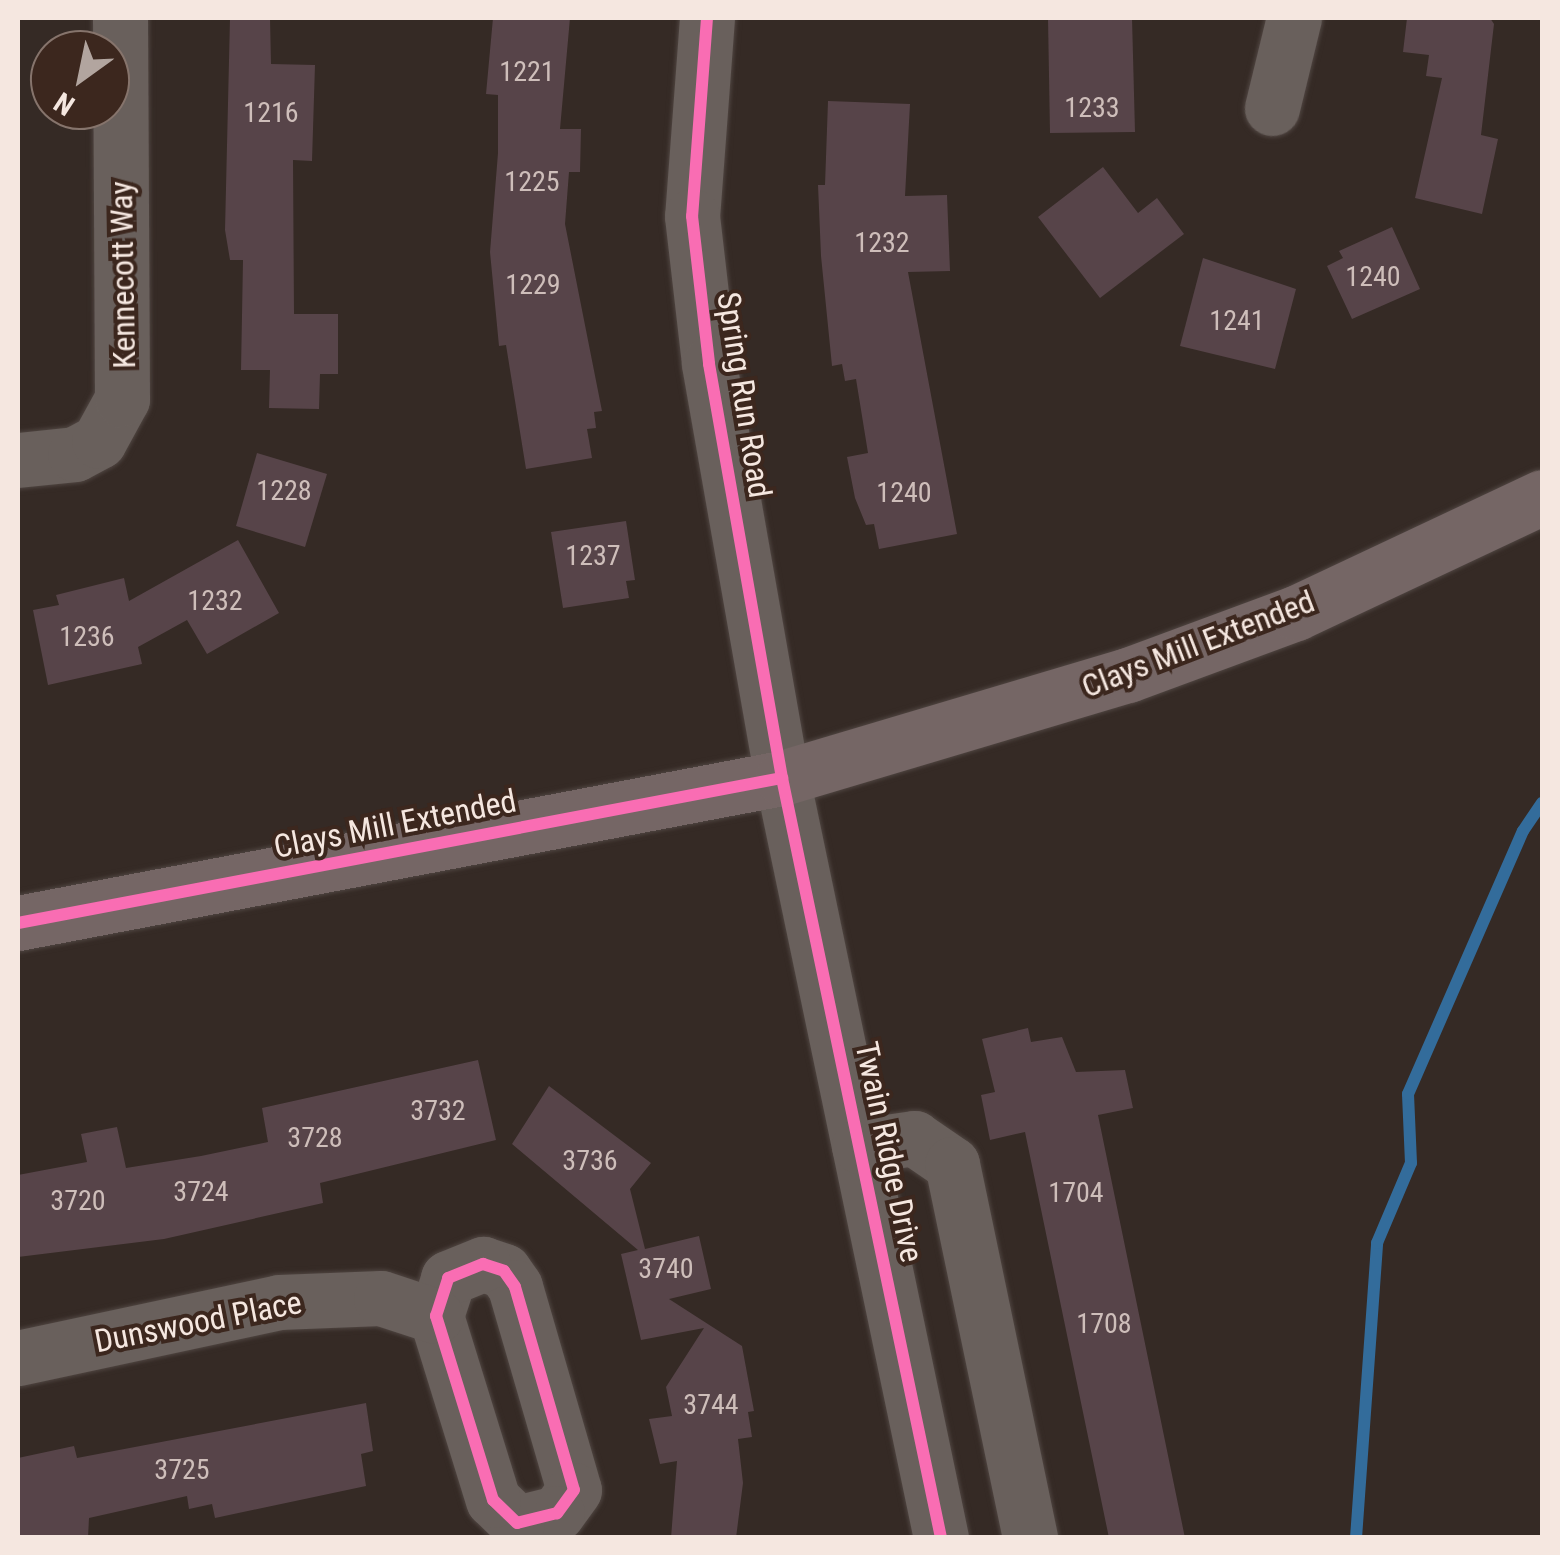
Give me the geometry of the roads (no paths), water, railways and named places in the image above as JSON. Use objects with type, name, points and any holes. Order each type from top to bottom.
[{"type":"main road","name":"Clays Mill Extended","points":[[18,923],[782,778],[1128,675],[1259,627],[1542,497]]},
{"type":"street","name":"Kennecott Way","points":[[18,460],[76,454],[99,441],[122,399],[120,18]]},
{"type":"street","name":"Spring Run Road","points":[[707,18],[692,170],[696,264],[782,778]]},
{"type":"street","points":[[1272,108],[1294,18]]},
{"type":"street","name":"Twain Ridge Drive","points":[[782,778],[941,1538]]},
{"type":"street","points":[[860,1146],[914,1138],[952,1164],[1030,1538]]},
{"type":"street","name":"Dunswood Place","points":[[18,1358],[280,1302],[381,1298],[436,1316]]},
{"type":"waterway","points":[[1356,1538],[1377,1243],[1411,1163],[1408,1094],[1523,831],[1542,803]]}]
